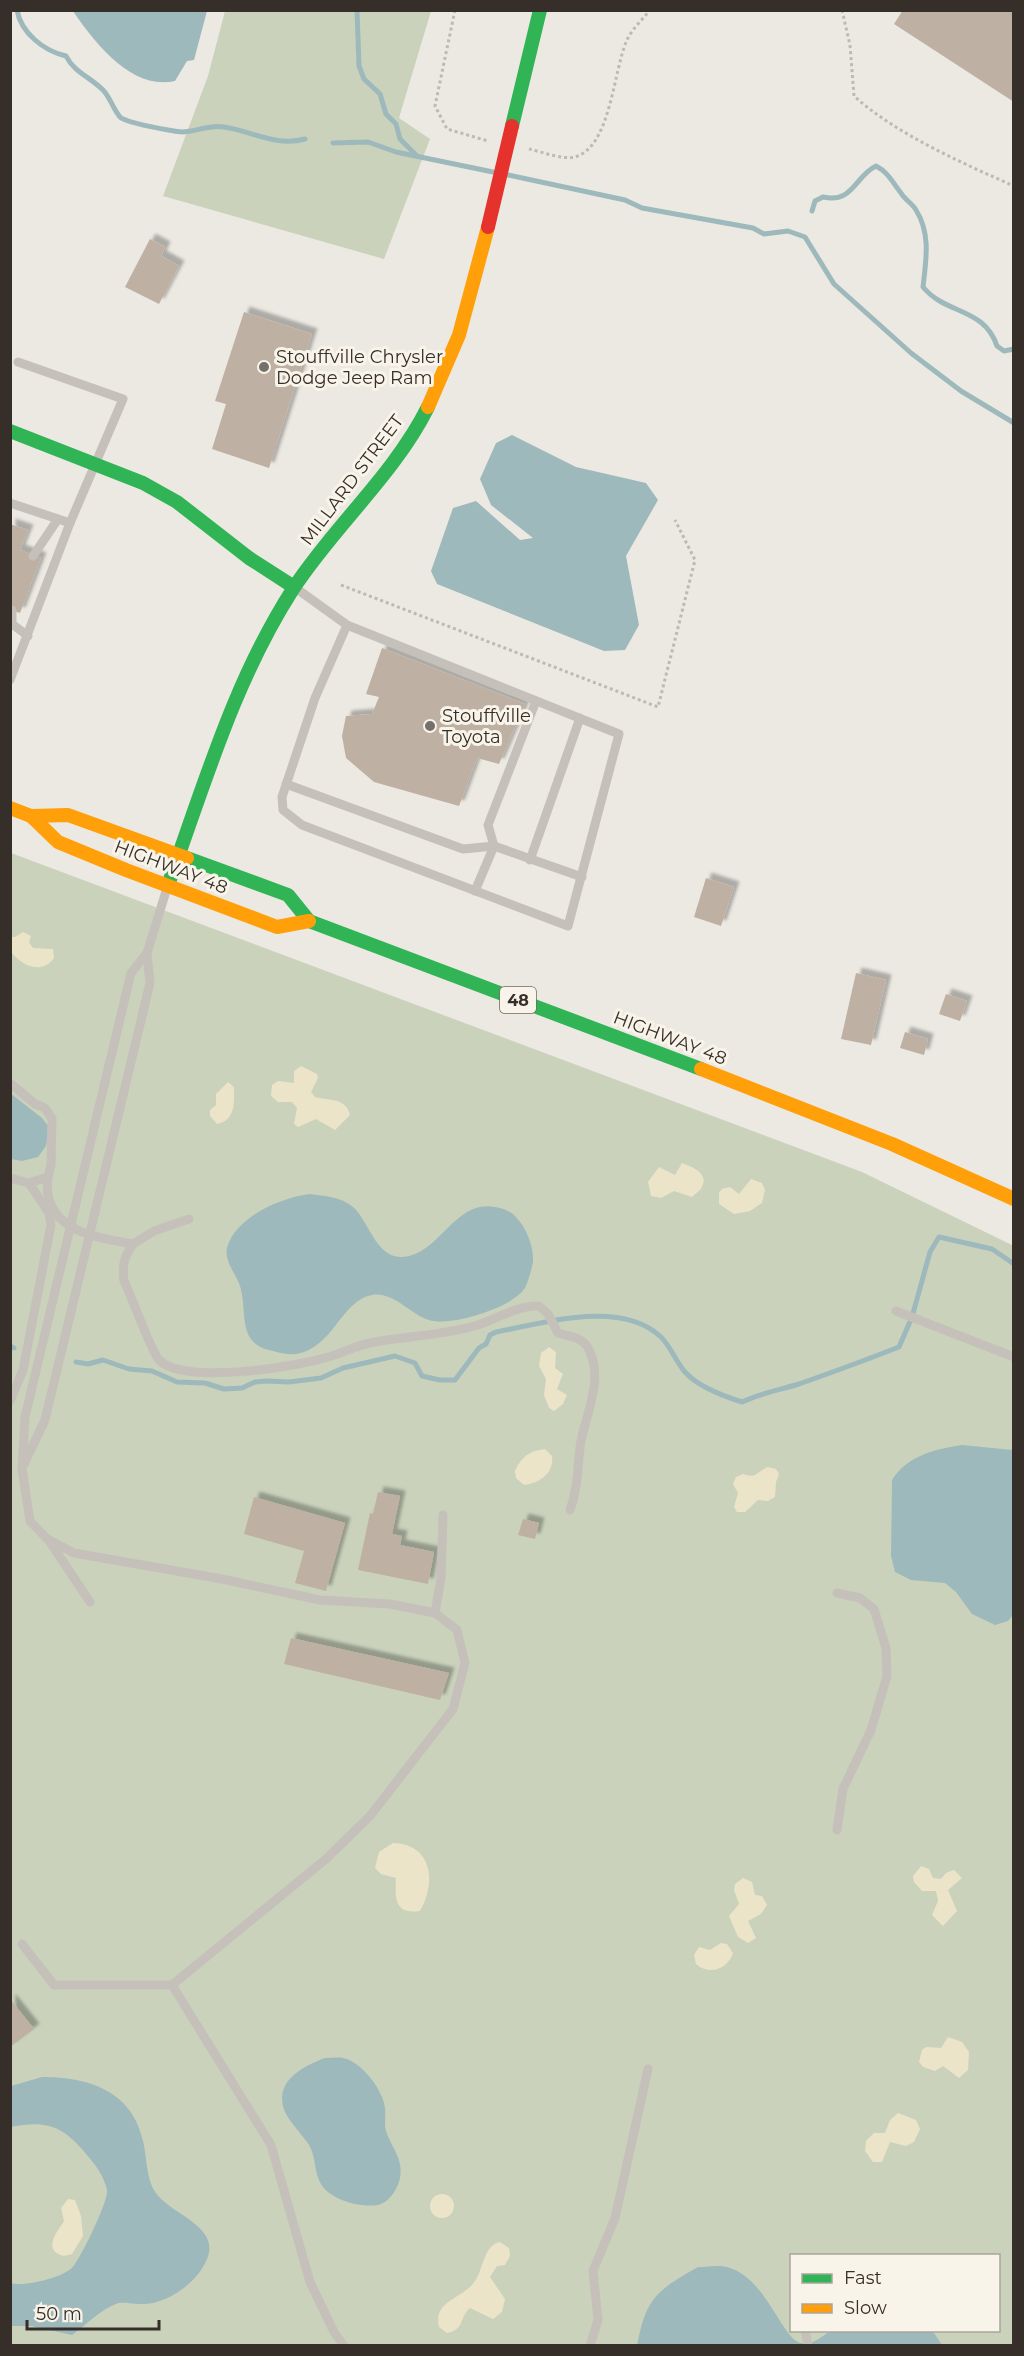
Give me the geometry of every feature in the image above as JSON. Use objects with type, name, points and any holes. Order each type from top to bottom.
[{"type":"main road","name":"MILLARD STREET","points":[[168,885],[223,731],[254,657],[294,587],[413,434],[456,347],[488,227],[540,10]]},
{"type":"main road","points":[[10,431],[135,479],[177,502],[249,558],[294,587]]},
{"type":"main road","name":"HIGHWAY 48","points":[[10,808],[31,816],[68,815],[288,896],[309,921],[728,1079],[892,1144],[1014,1199]]},
{"type":"main road","name":"HIGHWAY 48","points":[[31,816],[58,842],[277,927],[309,921]]},
{"type":"lane","points":[[10,680],[70,523],[123,399],[18,362]]},
{"type":"lane","points":[[10,503],[70,523]]},
{"type":"lane","points":[[33,556],[58,519]]},
{"type":"lane","points":[[294,587],[347,625],[619,734],[568,926],[302,825],[283,810],[282,798],[286,784],[315,698],[347,625]]},
{"type":"lane","points":[[12,610],[12,624],[28,636]]},
{"type":"lane","points":[[475,891],[494,846],[488,825],[536,701]]},
{"type":"lane","points":[[530,860],[580,718]]},
{"type":"lane","points":[[286,784],[463,849],[494,846],[582,877]]},
{"type":"lane","points":[[90,1602],[47,1539],[30,1521],[22,1464],[25,1417],[131,973],[147,953],[168,885]]},
{"type":"lane","points":[[22,1464],[45,1420],[150,983],[147,953]]},
{"type":"lane","points":[[10,1083],[27,1098],[45,1108],[52,1119],[52,1156],[47,1198],[56,1217],[70,1226],[133,1244]]},
{"type":"lane","points":[[10,1178],[29,1183],[48,1177]]},
{"type":"lane","points":[[10,1401],[23,1370],[51,1225],[49,1213],[29,1183]]},
{"type":"lane","points":[[189,1219],[154,1231],[133,1244],[124,1257],[122,1267],[124,1281],[158,1359],[171,1367],[195,1373],[228,1373],[326,1358],[372,1342],[429,1335],[478,1325],[534,1306],[548,1314],[558,1333],[577,1338],[586,1344],[594,1374],[594,1398],[581,1443],[578,1490],[570,1510]]},
{"type":"lane","points":[[898,1312],[1014,1357]]},
{"type":"lane","points":[[10,1460],[22,1464]]},
{"type":"lane","points":[[435,1613],[441,1578],[443,1515]]},
{"type":"lane","points":[[22,1944],[54,1985],[172,1985],[333,1852],[370,1816],[453,1709],[465,1663],[457,1630],[435,1613],[390,1604],[320,1600],[222,1579],[74,1552],[47,1539]]},
{"type":"lane","points":[[837,1593],[860,1598],[874,1609],[886,1648],[887,1676],[871,1730],[843,1789],[837,1830]]},
{"type":"lane","points":[[172,1985],[271,2145],[310,2282],[334,2332],[344,2346]]},
{"type":"lane","points":[[590,2346],[598,2320],[593,2271],[615,2218],[648,2069]]},
{"type":"path","points":[[842,10],[850,45],[854,96],[867,109],[958,162],[1014,186]]},
{"type":"path","points":[[341,585],[658,707],[695,560],[675,520]]},
{"type":"green space","points":[[225,11],[431,11],[399,118],[430,139],[384,259],[163,196],[208,76]]},
{"type":"green space","points":[[11,853],[862,1172],[1014,1246],[1013,2345],[11,2345]]},
{"type":"sand","points":[[23,932],[31,936],[29,942],[33,948],[53,949],[54,958],[49,963],[32,967],[26,965],[11,952],[11,937]]},
{"type":"sand","points":[[301,1066],[317,1074],[318,1078],[311,1092],[315,1097],[341,1102],[348,1109],[350,1115],[335,1130],[316,1119],[298,1127],[294,1124],[297,1108],[292,1102],[278,1102],[271,1096],[272,1085],[278,1081],[294,1083],[294,1071]]},
{"type":"sand","points":[[228,1082],[234,1087],[233,1110],[228,1119],[217,1124],[210,1116],[210,1110],[216,1105],[216,1094]]},
{"type":"sand","points":[[682,1163],[696,1169],[701,1174],[704,1181],[701,1189],[692,1197],[674,1191],[661,1198],[651,1196],[648,1182],[659,1167],[675,1175]]},
{"type":"sand","points":[[751,1179],[762,1183],[765,1190],[762,1203],[750,1211],[734,1214],[719,1204],[719,1193],[722,1189],[730,1187],[739,1194]]},
{"type":"sand","points":[[549,1347],[556,1352],[555,1368],[563,1374],[557,1389],[567,1395],[563,1404],[554,1411],[549,1408],[544,1395],[546,1379],[539,1366],[541,1353]]},
{"type":"sand","points":[[545,1449],[552,1456],[551,1468],[540,1480],[524,1485],[516,1478],[517,1466],[523,1458],[534,1451]]},
{"type":"sand","points":[[768,1467],[776,1469],[779,1474],[775,1497],[768,1501],[758,1500],[745,1512],[737,1512],[734,1507],[738,1493],[733,1484],[736,1477],[743,1474],[754,1475]]},
{"type":"sand","points":[[393,1843],[406,1845],[416,1850],[428,1867],[428,1888],[420,1911],[411,1912],[401,1907],[396,1898],[396,1878],[381,1874],[375,1868],[379,1852]]},
{"type":"sand","points":[[921,1866],[929,1869],[933,1878],[941,1879],[946,1873],[954,1870],[962,1878],[948,1890],[957,1911],[943,1926],[932,1915],[938,1901],[936,1891],[922,1891],[914,1882],[913,1876]]},
{"type":"sand","points":[[743,1878],[752,1882],[755,1895],[762,1896],[767,1905],[761,1914],[748,1921],[756,1938],[748,1943],[738,1937],[729,1916],[739,1904],[734,1890],[735,1884]]},
{"type":"sand","points":[[721,1943],[727,1944],[733,1953],[731,1959],[723,1967],[707,1970],[696,1964],[694,1955],[699,1947],[710,1950]]},
{"type":"sand","points":[[948,2037],[962,2042],[969,2052],[968,2070],[959,2078],[943,2066],[935,2071],[923,2067],[919,2062],[922,2050],[926,2047],[941,2048]]},
{"type":"sand","points":[[898,2113],[916,2120],[920,2129],[914,2142],[906,2146],[890,2142],[882,2162],[873,2162],[865,2151],[866,2141],[874,2133],[885,2133],[890,2120]]},
{"type":"sand","points":[[442,2194],[451,2197],[454,2206],[451,2215],[442,2218],[433,2215],[430,2206],[433,2197]]},
{"type":"sand","points":[[68,2199],[75,2200],[81,2216],[83,2236],[72,2254],[64,2256],[57,2253],[52,2245],[64,2221],[61,2208]]},
{"type":"sand","points":[[500,2242],[509,2248],[510,2256],[505,2265],[497,2266],[490,2277],[505,2299],[502,2312],[493,2319],[470,2308],[457,2329],[447,2333],[439,2327],[440,2312],[448,2302],[471,2286],[486,2254],[494,2244]]},
{"type":"water","points":[[73,11],[207,11],[194,60],[187,61],[175,81],[159,82],[144,79],[116,61],[103,49]]},
{"type":"water","points":[[512,435],[576,467],[646,483],[658,500],[626,556],[639,625],[625,650],[604,651],[437,584],[431,571],[453,508],[476,501],[520,540],[533,538],[491,505],[480,479],[496,443]]},
{"type":"water","points":[[10,1093],[42,1118],[49,1127],[46,1146],[38,1157],[22,1161],[11,1159]]},
{"type":"water","points":[[310,1194],[333,1198],[349,1204],[359,1213],[374,1238],[386,1252],[402,1257],[415,1254],[427,1247],[469,1211],[481,1207],[506,1210],[519,1220],[531,1243],[533,1262],[525,1288],[495,1309],[451,1321],[429,1320],[395,1300],[372,1295],[352,1306],[328,1334],[309,1350],[290,1354],[261,1348],[248,1335],[240,1286],[229,1263],[227,1248],[239,1227],[261,1210],[286,1199]]},
{"type":"water","points":[[962,1445],[1013,1450],[1013,1615],[1008,1621],[995,1625],[972,1614],[956,1592],[945,1583],[911,1580],[895,1572],[891,1556],[892,1480],[914,1459],[933,1451]]},
{"type":"water","points":[[325,2058],[343,2058],[357,2065],[376,2085],[383,2101],[386,2131],[399,2159],[401,2171],[399,2182],[390,2198],[378,2205],[346,2202],[325,2190],[319,2180],[309,2145],[285,2112],[282,2101],[286,2084],[299,2071]]},
{"type":"water","points":[[42,2077],[91,2084],[118,2098],[129,2109],[143,2141],[153,2188],[163,2201],[201,2229],[207,2238],[209,2248],[207,2259],[197,2276],[172,2296],[153,2303],[122,2303],[110,2306],[72,2335],[31,2326],[11,2326],[11,2283],[24,2284],[42,2281],[72,2268],[93,2230],[104,2205],[107,2190],[99,2170],[78,2145],[62,2131],[35,2124],[11,2127],[11,2086]]},
{"type":"water","points":[[698,2267],[726,2267],[743,2275],[754,2284],[787,2331],[801,2343],[811,2343],[830,2332],[933,2332],[942,2345],[637,2346],[649,2306],[672,2283]]},
{"type":"building","points":[[903,10],[1014,10],[1014,102],[894,24]]},
{"type":"building","points":[[150,239],[165,247],[161,256],[179,266],[159,304],[125,287]]},
{"type":"building","name":"Stouffville Chrysler Dodge Jeep Ram","points":[[244,312],[312,334],[269,468],[212,449],[226,404],[215,401]]},
{"type":"building","points":[[10,524],[28,530],[20,550],[41,558],[20,613],[10,610]]},
{"type":"building","name":"Stouffville Toyota","points":[[382,648],[525,704],[499,764],[477,758],[459,806],[374,782],[346,758],[342,736],[346,716],[372,714],[379,697],[366,694]]},
{"type":"building","points":[[706,878],[734,887],[721,926],[694,917]]},
{"type":"building","points":[[856,973],[886,980],[871,1045],[841,1039]]},
{"type":"building","points":[[946,994],[967,1001],[960,1021],[939,1014]]},
{"type":"building","points":[[905,1032],[928,1039],[924,1055],[900,1048]]},
{"type":"building","points":[[378,1492],[400,1496],[392,1534],[402,1536],[400,1545],[434,1552],[428,1584],[358,1570],[370,1513],[373,1514]]},
{"type":"building","points":[[254,1497],[345,1523],[326,1591],[295,1583],[304,1551],[244,1534]]},
{"type":"building","points":[[523,1519],[539,1523],[535,1539],[518,1535]]},
{"type":"building","points":[[291,1638],[449,1673],[440,1700],[284,1664]]},
{"type":"building","points":[[10,1999],[34,2029],[10,2047]]},
{"type":"waterway","points":[[17,10],[28,33],[50,50],[66,56],[69,62],[103,90],[120,117],[124,119],[182,132],[219,126],[274,140],[305,139]]},
{"type":"waterway","points":[[357,10],[359,66],[364,79],[380,94],[386,114],[396,124],[400,139],[416,155]]},
{"type":"waterway","points":[[333,143],[368,142],[396,152],[493,172]]},
{"type":"waterway","points":[[812,211],[815,201],[823,197],[841,197],[853,188],[869,170],[876,166],[880,168],[921,219],[926,238],[923,287],[942,303],[983,324],[991,333],[997,346],[1004,351],[1014,349]]},
{"type":"waterway","points":[[508,175],[625,200],[642,208],[753,228],[764,234],[788,231],[805,237],[834,284],[911,353],[961,391],[1014,423]]},
{"type":"waterway","points":[[76,1362],[88,1364],[103,1360],[129,1369],[152,1371],[177,1382],[205,1383],[224,1389],[242,1388],[255,1382],[289,1382],[321,1378],[343,1368],[395,1356],[415,1363],[422,1376],[440,1380],[455,1380],[479,1348],[486,1344],[490,1335],[496,1332],[559,1320],[604,1316],[625,1319],[644,1326],[665,1341],[690,1377],[711,1390],[742,1402],[799,1384],[899,1347],[912,1317],[930,1252],[939,1237],[992,1249],[1014,1264]]},
{"type":"waterway","points":[[10,1346],[14,1348]]},
{"type":"traffic: fast","points":[[512,126],[540,10]]},
{"type":"traffic: fast","points":[[168,885],[222,733],[272,624],[309,566],[381,478],[414,432],[428,407]]},
{"type":"traffic: fast","points":[[10,431],[143,483],[177,502],[249,558],[294,587]]},
{"type":"traffic: fast","points":[[187,858],[288,895],[309,921],[701,1069]]},
{"type":"traffic: slow","points":[[428,407],[459,335],[488,227]]},
{"type":"traffic: slow","points":[[10,808],[31,816],[68,815],[187,858]]},
{"type":"traffic: slow","points":[[31,816],[58,842],[126,870],[277,927],[309,921]]},
{"type":"traffic: slow","points":[[701,1069],[892,1144],[1014,1199]]},
{"type":"traffic: jam","points":[[488,227],[512,126]]},
{"type":"place","name":"Stouffville Chrysler Dodge Jeep Ram","points":[[264,367]]},
{"type":"place","name":"Stouffville Toyota","points":[[430,726]]}]
